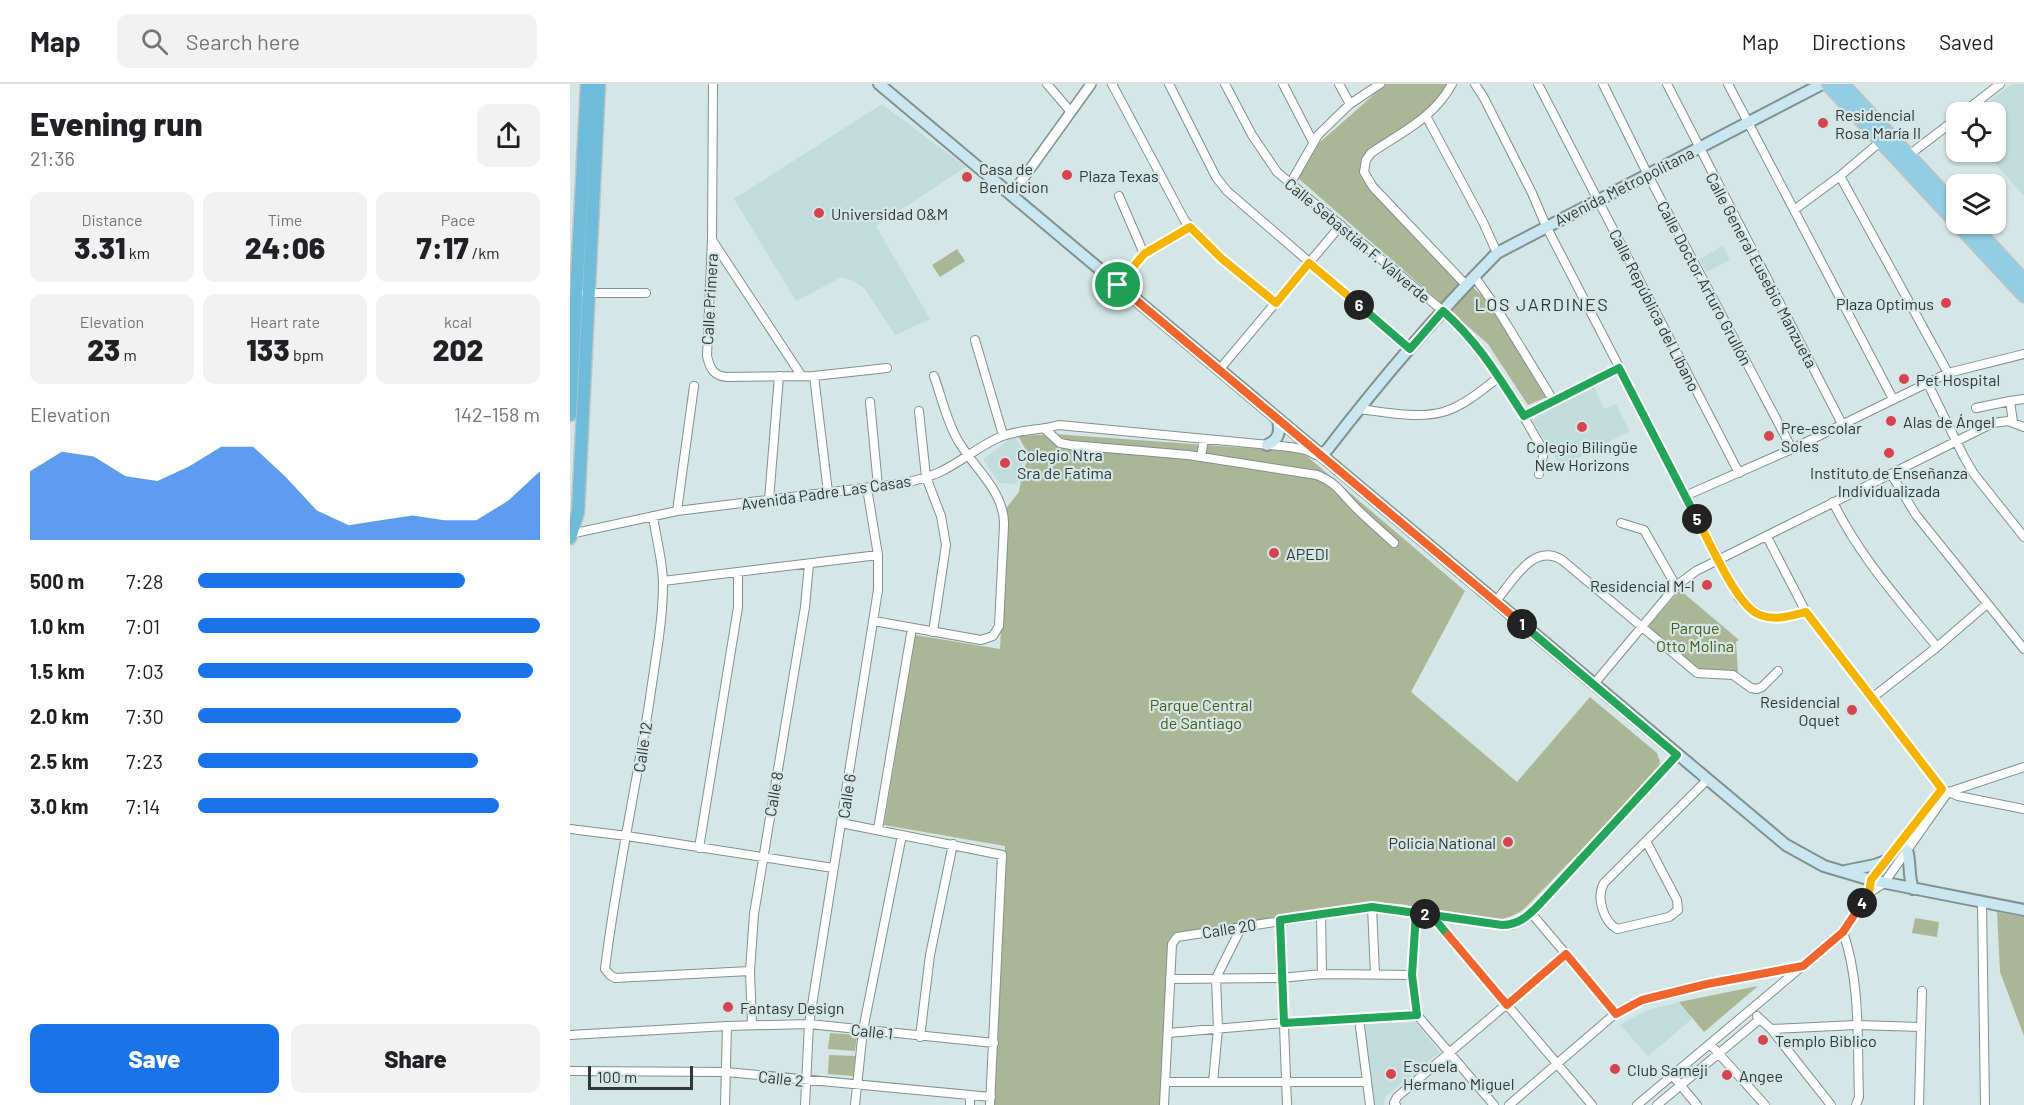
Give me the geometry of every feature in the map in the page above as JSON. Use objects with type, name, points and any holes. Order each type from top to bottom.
[{"type":"highway","points":[[570,415],[587,84]]},
{"type":"highway","points":[[571,535],[578,512],[599,84]]},
{"type":"main road","points":[[879,84],[1786,845],[1824,866],[1871,880],[2024,910]]},
{"type":"main road","name":"Avenida Metropolitana","points":[[1321,454],[1327,450],[1443,311],[1497,253],[1822,84]]},
{"type":"main road","points":[[1827,84],[1946,212]]},
{"type":"main road","points":[[1843,84],[1946,195]]},
{"type":"main road","points":[[1966,234],[2024,296]]},
{"type":"main road","points":[[1981,234],[2024,279]]},
{"type":"main road","points":[[1267,445],[1277,439],[1280,433],[1278,419]]},
{"type":"main road","points":[[1907,850],[1909,879],[1913,889]]},
{"type":"main road","points":[[1843,872],[1888,860]]},
{"type":"street","name":"Calle Primera","points":[[713,84],[712,240],[707,356],[713,373],[720,377],[814,376],[888,368]]},
{"type":"street","points":[[1047,84],[1071,112]]},
{"type":"street","points":[[1012,194],[1091,84]]},
{"type":"street","points":[[1112,84],[1177,208],[1190,227],[1221,258],[1276,303]]},
{"type":"street","points":[[1169,84],[1221,184],[1233,198],[1410,349]]},
{"type":"street","name":"Calle Sebastián F. Valverde","points":[[1225,84],[1266,158],[1290,184],[1465,330],[1484,353],[1544,452],[1539,474]]},
{"type":"street","points":[[1283,84],[1313,142]]},
{"type":"street","points":[[1340,84],[1350,104]]},
{"type":"street","points":[[1290,184],[1313,142],[1350,104],[1380,84]]},
{"type":"street","points":[[1452,84],[1414,127],[1371,153],[1366,160],[1364,172],[1373,187],[1466,285]]},
{"type":"street","points":[[1474,84],[1484,98],[1546,226],[1739,598],[1757,614],[1780,618],[1806,612]]},
{"type":"street","name":"Calle República del Líbano","points":[[1538,84],[1739,473]]},
{"type":"street","name":"Calle Doctor Arturo Grullón","points":[[1603,84],[1792,449]]},
{"type":"street","name":"Calle General Eusebio Manzueta","points":[[1667,84],[1842,424]]},
{"type":"street","points":[[1728,84],[1893,399]]},
{"type":"street","points":[[1977,102],[2000,84]]},
{"type":"street","points":[[1426,116],[1470,195],[1497,253]]},
{"type":"street","points":[[1910,155],[1946,127]]},
{"type":"street","points":[[1794,210],[1840,176],[1880,142]]},
{"type":"street","points":[[1840,176],[1948,373]]},
{"type":"street","points":[[1119,196],[1144,254]]},
{"type":"street","points":[[1220,370],[1341,225]]},
{"type":"street","points":[[1118,285],[1144,254],[1190,227]]},
{"type":"street","points":[[712,240],[801,375]]},
{"type":"street","points":[[1474,276],[1496,307],[1553,400]]},
{"type":"street","points":[[576,293],[646,294]]},
{"type":"street","points":[[975,340],[1003,435]]},
{"type":"street","points":[[1685,496],[1792,449],[1948,373],[2024,354]]},
{"type":"street","points":[[1524,416],[1619,368]]},
{"type":"street","points":[[769,500],[779,376]]},
{"type":"street","points":[[814,376],[828,492]]},
{"type":"street","points":[[874,621],[981,640],[993,636],[999,626],[1004,516],[1000,502],[991,487],[966,456],[949,421],[934,376]]},
{"type":"street","points":[[1359,409],[1418,414],[1443,412],[1474,396],[1499,377]]},
{"type":"street","points":[[1927,382],[1974,474],[2024,537]]},
{"type":"street","points":[[678,511],[694,386]]},
{"type":"street","points":[[1976,408],[2024,399]]},
{"type":"street","points":[[2010,401],[2013,422]]},
{"type":"street","points":[[870,402],[878,486]]},
{"type":"street","points":[[919,411],[926,477],[941,516],[946,545],[933,632]]},
{"type":"street","points":[[1594,684],[1676,586],[1696,571],[1993,423],[2013,422],[2024,427]]},
{"type":"street","name":"Avenida Padre Las Casas","points":[[571,535],[678,511],[867,488],[926,477],[939,472],[1003,435],[1023,429],[1045,429],[1059,425],[1298,448],[1321,454]]},
{"type":"street","points":[[1045,429],[1060,443],[1201,457],[1317,475],[1329,480],[1344,493],[1354,506],[1394,543]]},
{"type":"street","points":[[1201,457],[1204,439]]},
{"type":"street","points":[[1891,474],[1901,494],[1916,515],[2024,649]]},
{"type":"street","points":[[1344,493],[1347,477]]},
{"type":"street","name":"Calle 6","points":[[805,1105],[809,1024],[878,590],[878,555],[867,488]]},
{"type":"street","points":[[1833,502],[1847,531],[1863,555],[1937,647]]},
{"type":"street","name":"Calle 12","points":[[653,516],[663,581],[657,646],[627,836],[618,877],[606,969],[615,978],[750,971]]},
{"type":"street","points":[[1621,523],[1644,530],[1676,586]]},
{"type":"street","points":[[1767,537],[1806,612],[1946,791],[1958,796],[2024,809]]},
{"type":"street","points":[[1496,602],[1529,561],[1537,556],[1548,554],[1562,560],[1697,673],[1733,675],[1750,688],[1757,689],[1778,671]]},
{"type":"street","points":[[663,581],[878,555]]},
{"type":"street","name":"Calle 8","points":[[752,1025],[750,971],[754,914],[805,608],[809,564]]},
{"type":"street","points":[[699,848],[738,607],[738,572]]},
{"type":"street","points":[[1872,698],[1987,604]]},
{"type":"street","points":[[878,830],[912,628]]},
{"type":"street","name":"Calle 20","points":[[1171,979],[1172,944],[1175,938],[1181,935],[1372,907],[1512,925],[1531,913],[1677,755]]},
{"type":"street","points":[[1869,893],[1871,880],[1946,791],[2024,767]]},
{"type":"street","points":[[1646,841],[1677,900],[1678,910],[1669,917],[1617,929],[1608,921],[1600,901],[1600,889],[1609,878],[1646,841],[1707,780]]},
{"type":"street","points":[[1636,1105],[1843,932],[1869,893],[1884,883],[1946,791]]},
{"type":"street","points":[[841,823],[1002,855],[990,1101]]},
{"type":"street","points":[[570,829],[833,868]]},
{"type":"street","points":[[855,1105],[863,1030],[902,835]]},
{"type":"street","points":[[920,1036],[930,955],[953,844]]},
{"type":"street","points":[[1982,903],[1985,1105]]},
{"type":"street","points":[[1372,907],[1375,974]]},
{"type":"street","points":[[1416,913],[1412,975],[1417,1015],[1494,1105]]},
{"type":"street","points":[[1531,913],[1616,1014]]},
{"type":"street","points":[[1321,915],[1322,974]]},
{"type":"street","points":[[1431,915],[1592,1105]]},
{"type":"street","points":[[1280,920],[1287,1105]]},
{"type":"street","points":[[1213,1082],[1218,1029],[1216,978],[1242,926]]},
{"type":"street","points":[[1843,932],[1854,974],[1859,1097],[1856,1105]]},
{"type":"street","points":[[1396,1101],[1449,1052],[1566,954]]},
{"type":"street","points":[[1509,1105],[1616,1014],[1642,1000],[1803,966]]},
{"type":"street","points":[[1164,1105],[1171,979],[1281,978],[1322,974],[1412,975]]},
{"type":"street","points":[[1919,1105],[1922,991]]},
{"type":"street","points":[[1751,1009],[1771,1029],[1831,1105]]},
{"type":"street","points":[[1168,1033],[1417,1015]]},
{"type":"street","points":[[1359,1019],[1370,1105]]},
{"type":"street","points":[[1657,1105],[1760,1019]]},
{"type":"street","name":"Calle 1","points":[[570,1035],[809,1024],[994,1043]]},
{"type":"street","points":[[1771,1029],[1856,1025],[1921,1027]]},
{"type":"street","points":[[725,1105],[727,1026]]},
{"type":"street","points":[[1710,1044],[1765,1105]]},
{"type":"street","name":"Calle 2","points":[[570,1071],[726,1072],[970,1095],[990,1101]]},
{"type":"street","points":[[1672,1076],[1697,1105]]},
{"type":"street","points":[[1166,1082],[1367,1082]]},
{"type":"street","points":[[970,1095],[970,1105]]},
{"type":"shaded area","points":[[2012,84],[2024,84],[2024,196],[1994,162],[2006,162],[2006,102],[1988,102]]},
{"type":"shaded area","name":"Universidad O&M","points":[[882,104],[966,167],[876,226],[930,319],[895,335],[865,289],[854,281],[842,277],[796,301],[734,199]]},
{"type":"shaded area","points":[[1723,246],[1730,260],[1707,272],[1699,259]]},
{"type":"shaded area","name":"Colegio Bilingüe New Horizons","points":[[1594,387],[1604,409],[1616,404],[1630,431],[1561,467],[1533,422],[1535,418]]},
{"type":"shaded area","name":"Colegio Ntra Sra de Fatima","points":[[1014,436],[1029,457],[1021,467],[1020,478],[1016,484],[999,483],[983,459]]},
{"type":"shaded area","points":[[1679,1002],[1693,1018],[1648,1056],[1620,1025],[1645,1011]]},
{"type":"shaded area","name":"Escuela Hermano Miguel","points":[[1415,1022],[1440,1052],[1385,1097],[1384,1105],[1374,1105],[1365,1024]]},
{"type":"green space","points":[[1386,84],[1449,84],[1447,95],[1378,146],[1365,161],[1367,183],[1486,300],[1554,394],[1528,405],[1488,344],[1298,178],[1319,143]]},
{"type":"green space","points":[[957,249],[965,261],[940,277],[932,265]]},
{"type":"green space","name":"Parque Central de Santiago","points":[[1054,434],[1302,452],[1465,591],[1411,692],[1517,782],[1590,697],[1657,753],[1660,762],[1658,771],[1524,909],[1508,917],[1490,919],[1400,904],[1374,903],[1173,934],[1168,940],[1165,1063],[1161,1105],[992,1105],[1005,846],[884,825],[915,635],[1000,649],[1007,507],[1019,492],[1023,469],[1030,457],[1018,436]]},
{"type":"green space","name":"Parque Otto Molina","points":[[1680,590],[1739,640],[1736,642],[1738,672],[1699,671],[1647,628]]},
{"type":"green space","points":[[1997,912],[2024,917],[2024,1036],[2000,972]]},
{"type":"green space","points":[[1915,918],[1939,922],[1937,937],[1912,933]]},
{"type":"green space","points":[[1758,986],[1704,1032],[1679,1002]]},
{"type":"green space","points":[[830,1033],[857,1035],[855,1051],[828,1049]]},
{"type":"green space","points":[[829,1055],[855,1056],[854,1076],[828,1074]]},
{"type":"place","name":"Residencial Rosa María II","points":[[1823,123]]},
{"type":"place","name":"Plaza Texas","points":[[1067,175]]},
{"type":"place","name":"Casa de Bendicion","points":[[967,177]]},
{"type":"place","name":"Universidad O&M","points":[[819,213]]},
{"type":"place","name":"Plaza Optimus","points":[[1946,303]]},
{"type":"place","name":"Pet Hospital","points":[[1904,379]]},
{"type":"place","name":"Alas de Ángel","points":[[1891,421]]},
{"type":"place","name":"Colegio Bilingüe New Horizons","points":[[1582,427]]},
{"type":"place","name":"Pre-escolar Soles","points":[[1769,436]]},
{"type":"place","name":"Instituto de Enseñanza Individualizada","points":[[1889,453]]},
{"type":"place","name":"Colegio Ntra Sra de Fatima","points":[[1005,463]]},
{"type":"place","name":"APEDI","points":[[1274,553]]},
{"type":"place","name":"Residencial M-I","points":[[1707,585]]},
{"type":"place","name":"Residencial Oquet","points":[[1852,710]]},
{"type":"place","name":"Policia National","points":[[1508,842]]},
{"type":"place","name":"Fantasy Design","points":[[728,1007]]},
{"type":"place","name":"Templo Biblico","points":[[1763,1040]]},
{"type":"place","name":"Club Sameji","points":[[1615,1069]]},
{"type":"place","name":"Escuela Hermano Miguel","points":[[1391,1074]]},
{"type":"place","name":"Angee","points":[[1727,1075]]},
{"type":"district","name":"LOS JARDINES","points":[[1542,304]]},
{"type":"route","points":[[1118,285],[1151,248],[1190,227],[1221,258],[1276,303],[1309,263],[1410,349],[1443,311],[1465,330],[1484,353],[1524,416],[1619,368],[1739,598],[1757,614],[1767,617],[1780,618],[1806,612],[1942,789],[1871,880],[1869,893],[1843,932],[1803,966],[1707,984],[1642,1000],[1616,1014],[1566,954],[1507,1005],[1431,915],[1372,907],[1280,920],[1284,1023],[1417,1015],[1412,975],[1416,913],[1431,915],[1502,925],[1512,925],[1520,921],[1531,913],[1677,755],[1118,285]]}]
